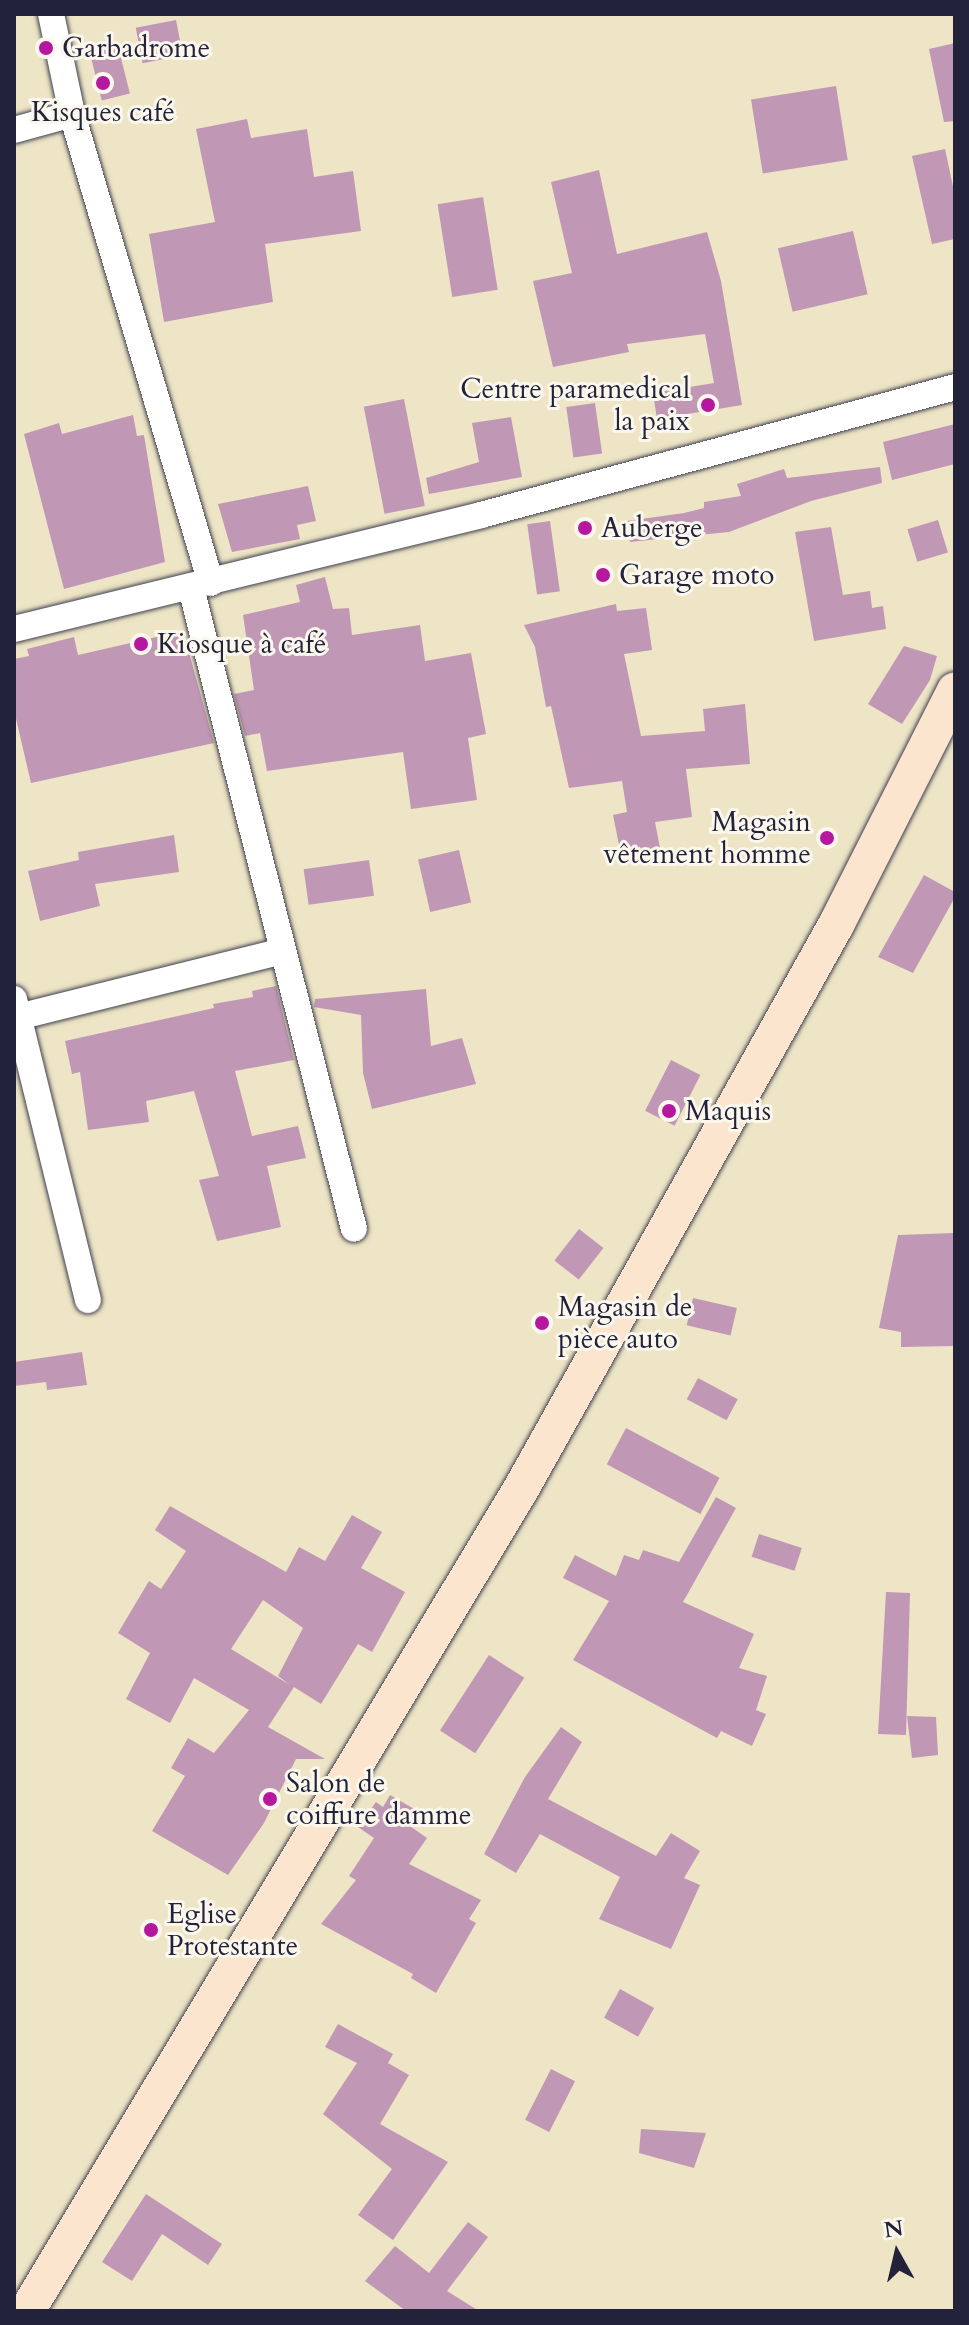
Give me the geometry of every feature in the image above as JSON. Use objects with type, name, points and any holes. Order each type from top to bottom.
[{"type":"street","points":[[51,14],[72,114],[201,585],[283,951],[354,1229]]},
{"type":"street","points":[[14,130],[72,114]]},
{"type":"street","points":[[14,629],[201,585],[955,387]]},
{"type":"street","points":[[27,2311],[521,1489],[828,939],[955,690]]},
{"type":"street","points":[[88,1300],[15,1011],[283,951]]},
{"type":"building","points":[[176,20],[183,55],[143,63],[136,28]]},
{"type":"building","points":[[955,43],[955,121],[944,122],[929,49]]},
{"type":"building","points":[[118,46],[130,94],[102,101],[90,53]]},
{"type":"building","points":[[836,86],[848,160],[763,174],[751,99]]},
{"type":"building","points":[[247,119],[251,138],[307,129],[314,177],[353,171],[361,231],[265,244],[273,302],[164,322],[149,234],[215,222],[196,129]]},
{"type":"building","points":[[945,149],[955,196],[955,239],[932,244],[912,156]]},
{"type":"building","points":[[599,170],[617,254],[707,232],[721,281],[742,405],[657,419],[653,393],[714,383],[705,334],[627,344],[629,352],[553,367],[533,281],[572,273],[551,182]]},
{"type":"building","points":[[483,197],[498,290],[452,297],[438,204]]},
{"type":"building","points":[[853,231],[868,294],[793,312],[778,248]]},
{"type":"building","points":[[404,399],[425,506],[385,514],[364,407]]},
{"type":"building","points":[[595,403],[602,454],[573,458],[566,407]]},
{"type":"building","points":[[133,415],[137,436],[144,435],[165,562],[64,589],[24,434],[59,423],[62,434]]},
{"type":"building","points":[[511,417],[522,477],[429,494],[426,478],[479,462],[472,423]]},
{"type":"building","points":[[955,424],[955,464],[892,480],[883,442]]},
{"type":"building","points":[[880,467],[882,483],[811,501],[729,532],[630,542],[627,521],[684,513],[704,508],[704,502],[741,496],[737,484],[784,469],[787,478]]},
{"type":"building","points":[[308,486],[316,521],[297,525],[300,539],[232,552],[218,504]]},
{"type":"building","points":[[938,520],[948,553],[917,562],[907,529]]},
{"type":"building","points":[[550,521],[560,591],[537,595],[527,524]]},
{"type":"building","points":[[831,527],[843,595],[870,591],[872,608],[883,606],[886,629],[814,641],[795,532]]},
{"type":"building","points":[[325,577],[333,609],[349,608],[352,635],[420,625],[425,661],[471,653],[486,734],[468,738],[477,800],[411,809],[403,752],[267,771],[260,733],[245,736],[234,694],[254,690],[243,615],[300,602],[296,585]]},
{"type":"building","points":[[616,604],[617,611],[646,608],[652,650],[624,654],[641,736],[705,731],[703,709],[745,704],[750,764],[686,769],[692,817],[655,822],[660,848],[621,855],[613,815],[627,812],[622,781],[569,788],[551,706],[546,707],[535,647],[524,625]]},
{"type":"building","points":[[183,631],[214,743],[31,783],[14,710],[14,659],[29,656],[27,649],[74,637],[78,655]]},
{"type":"building","points":[[904,646],[937,656],[930,680],[902,724],[868,704]]},
{"type":"building","points":[[174,835],[179,872],[95,884],[100,906],[40,921],[28,871],[79,860],[78,852]]},
{"type":"building","points":[[459,850],[471,903],[430,912],[418,859]]},
{"type":"building","points":[[369,860],[374,896],[309,905],[304,869]]},
{"type":"building","points":[[924,875],[955,892],[955,897],[913,973],[878,957]]},
{"type":"building","points":[[276,986],[294,1060],[235,1071],[252,1136],[298,1126],[306,1158],[267,1166],[281,1227],[217,1241],[199,1180],[219,1176],[194,1091],[146,1101],[149,1122],[88,1130],[80,1072],[72,1074],[65,1041],[214,1008],[213,1004],[253,997],[252,991]]},
{"type":"building","points":[[426,989],[431,1046],[462,1038],[476,1084],[372,1109],[363,1073],[361,1015],[314,1007],[315,999]]},
{"type":"building","points":[[671,1060],[700,1075],[675,1126],[645,1111]]},
{"type":"building","points":[[579,1229],[603,1248],[579,1280],[554,1261]]},
{"type":"building","points":[[955,1233],[955,1346],[901,1347],[901,1332],[879,1328],[898,1235]]},
{"type":"building","points":[[693,1298],[737,1308],[731,1335],[687,1325]]},
{"type":"building","points":[[82,1352],[87,1385],[47,1390],[46,1382],[14,1386],[14,1362]]},
{"type":"building","points":[[698,1378],[738,1399],[726,1420],[687,1399]]},
{"type":"building","points":[[626,1428],[720,1478],[700,1514],[607,1464]]},
{"type":"building","points":[[716,1497],[736,1508],[683,1602],[754,1634],[739,1668],[767,1676],[756,1710],[766,1714],[752,1746],[721,1731],[717,1738],[573,1660],[609,1601],[563,1578],[575,1555],[616,1576],[624,1555],[639,1560],[643,1550],[679,1562]]},
{"type":"building","points":[[170,1506],[286,1572],[299,1547],[325,1561],[352,1515],[382,1532],[361,1568],[405,1592],[372,1652],[358,1644],[321,1704],[294,1687],[268,1727],[325,1759],[296,1759],[264,1823],[228,1875],[152,1831],[185,1776],[171,1768],[188,1738],[214,1753],[249,1710],[194,1678],[170,1723],[126,1699],[150,1653],[118,1633],[149,1581],[161,1589],[186,1551],[155,1530]],"holes":[[[263,1600],[303,1628],[278,1676],[290,1685],[231,1649]]]},
{"type":"building","points":[[759,1534],[802,1548],[794,1571],[752,1557]]},
{"type":"building","points":[[886,1592],[910,1593],[906,1735],[878,1734]]},
{"type":"building","points":[[489,1655],[524,1678],[475,1753],[440,1730]]},
{"type":"building","points":[[907,1716],[936,1717],[938,1755],[912,1758]]},
{"type":"building","points":[[561,1727],[582,1742],[548,1799],[656,1856],[671,1833],[700,1851],[684,1878],[700,1885],[671,1949],[599,1919],[620,1877],[540,1834],[516,1873],[484,1854],[525,1777]]},
{"type":"building","points":[[390,1795],[416,1810],[407,1824],[427,1838],[409,1864],[481,1900],[469,1919],[476,1923],[436,1993],[411,1978],[413,1974],[321,1924],[356,1880],[349,1876],[374,1838],[358,1827],[376,1802],[383,1807]]},
{"type":"building","points":[[620,1989],[654,2008],[638,2037],[604,2018]]},
{"type":"building","points":[[338,2024],[393,2054],[388,2063],[409,2075],[380,2124],[448,2162],[393,2240],[358,2215],[392,2169],[323,2114],[357,2063],[325,2047]]},
{"type":"building","points":[[551,2069],[575,2081],[549,2132],[525,2120]]},
{"type":"building","points":[[641,2129],[706,2133],[694,2168],[639,2153]]},
{"type":"building","points":[[146,2194],[222,2244],[208,2265],[162,2234],[132,2281],[102,2262]]},
{"type":"building","points":[[468,2222],[488,2237],[447,2291],[479,2311],[406,2311],[365,2281],[395,2246],[429,2273]]},
{"type":"place","name":"Garbadrome","points":[[46,48]]},
{"type":"place","name":"Kisques café","points":[[103,83]]},
{"type":"place","name":"Centre paramedical la paix","points":[[708,405]]},
{"type":"place","name":"Auberge","points":[[585,528]]},
{"type":"place","name":"Garage moto","points":[[603,575]]},
{"type":"place","name":"Kiosque à café","points":[[141,644]]},
{"type":"place","name":"Magasin vêtement homme","points":[[827,838]]},
{"type":"place","name":"Maquis","points":[[669,1111]]},
{"type":"place","name":"Magasin de pièce auto","points":[[542,1323]]},
{"type":"place","name":"Salon de coiffure damme","points":[[270,1799]]},
{"type":"place","name":"Eglise Protestante","points":[[151,1930]]}]
